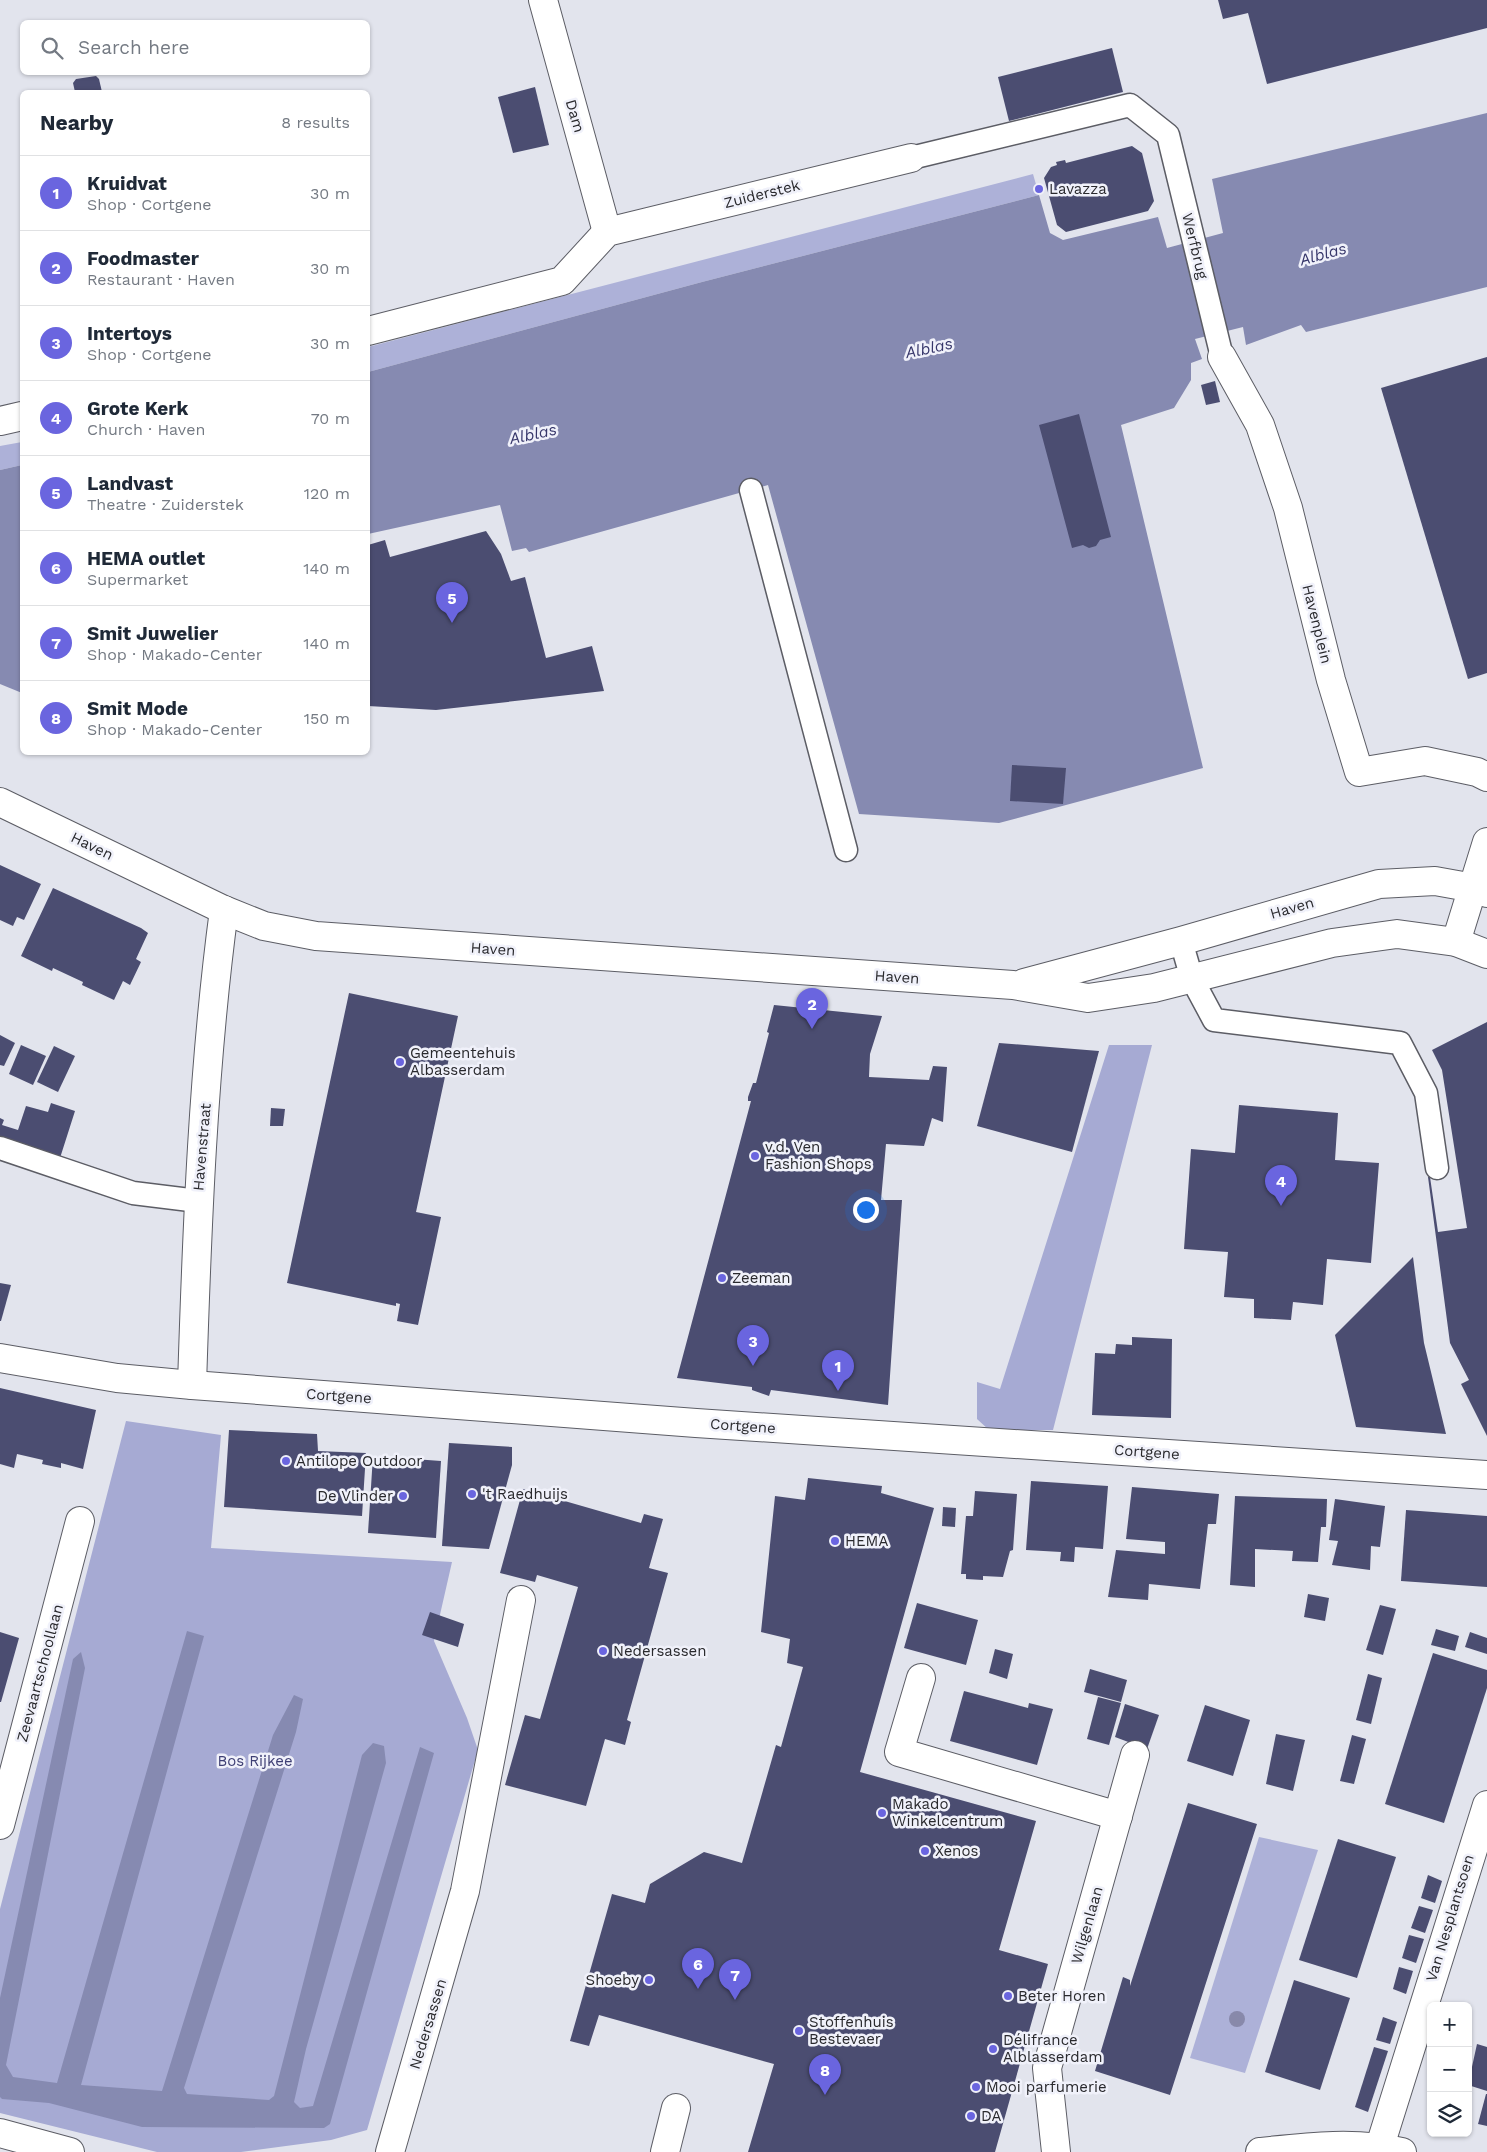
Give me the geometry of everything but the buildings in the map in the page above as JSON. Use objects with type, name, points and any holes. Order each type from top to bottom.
[{"type":"street","name":"Dam","points":[[543,0],[607,232]]},
{"type":"street","name":"Zuiderstek","points":[[607,232],[911,158]]},
{"type":"street","points":[[370,330],[562,280],[607,232]]},
{"type":"street","name":"Havenplein","points":[[1222,357],[1260,425],[1285,499],[1331,680],[1359,772],[1426,761],[1484,770]]},
{"type":"street","points":[[0,421],[20,416]]},
{"type":"street","name":"Haven","points":[[0,802],[224,910],[264,926],[316,936],[1013,985],[1088,998],[1154,988],[1332,942],[1397,934],[1456,942],[1487,954]]},
{"type":"street","points":[[1456,942],[1480,890],[1487,842]]},
{"type":"street","name":"Haven","points":[[1013,985],[1181,941],[1379,884],[1436,881],[1480,890]]},
{"type":"street","name":"Havenstraat","points":[[192,1385],[198,1201],[217,962],[224,910]]},
{"type":"street","name":"Cortgene","points":[[0,1358],[117,1378],[192,1385],[696,1423],[1487,1475]]},
{"type":"street","name":"Zeevaartschoollaan","points":[[0,1825],[80,1521]]},
{"type":"street","name":"Nedersassen","points":[[390,2152],[465,1892],[521,1600]]},
{"type":"street","points":[[921,1678],[899,1752],[1118,1816]]},
{"type":"street","name":"Wilgenlaan","points":[[1056,2152],[1047,2068],[1135,1755]]},
{"type":"street","name":"Van Nesplantsoen","points":[[1391,2149],[1487,1805]]},
{"type":"street","points":[[665,2152],[676,2108]]},
{"type":"street","points":[[0,2133],[70,2152]]},
{"type":"street","points":[[1260,2152],[1391,2149]]},
{"type":"lane","name":"Zuiderstek","points":[[911,158],[1130,105],[1168,135]]},
{"type":"lane","name":"Werfbrug","points":[[1168,135],[1222,357]]},
{"type":"lane","points":[[751,490],[846,850]]},
{"type":"lane","points":[[1181,941],[1192,979],[1214,1020],[1400,1043],[1426,1093],[1438,1168]]},
{"type":"lane","points":[[0,1148],[133,1193],[198,1201]]},
{"type":"shaded area","points":[[1033,174],[1039,195],[702,282],[370,371],[370,346]]},
{"type":"shaded area","points":[[20,442],[20,465],[0,470],[0,446]]},
{"type":"shaded area","points":[[1259,1837],[1318,1850],[1245,2073],[1190,2058]]},
{"type":"green space","points":[[1109,1045],[1152,1045],[1053,1430],[989,1430],[977,1419],[977,1382],[1000,1389]]},
{"type":"green space","name":"Bos Rijkee","points":[[126,1421],[221,1435],[211,1548],[452,1562],[434,1641],[467,1718],[478,1750],[367,2130],[331,2140],[241,2152],[157,2152],[0,2113],[0,1909]]},
{"type":"water","name":"Alblas","points":[[1487,113],[1487,287],[1306,332],[1301,325],[1246,345],[1243,327],[1195,339],[1202,359],[1191,363],[1191,380],[1174,408],[1121,425],[1203,768],[999,823],[859,814],[768,485],[529,552],[526,548],[512,551],[500,505],[370,534],[370,371],[702,282],[1039,195],[1050,233],[1063,240],[1158,217],[1167,248],[1223,233],[1212,179]]},
{"type":"water","points":[[20,465],[20,692],[0,684],[0,470]]},
{"type":"water","points":[[187,1631],[204,1636],[81,2085],[162,2091],[273,1735],[294,1695],[303,1699],[296,1732],[184,2088],[187,2094],[269,2100],[274,2096],[362,1755],[373,1743],[384,1746],[386,1763],[306,2049],[294,2102],[300,2108],[313,2106],[420,1747],[434,1753],[330,2124],[324,2128],[142,2127],[49,2103],[2,2099],[0,2097],[0,1998],[73,1659],[81,1652],[85,1668],[6,2065],[13,2077],[57,2083]]},
{"type":"place","name":"Lavazza","points":[[1039,189]]},
{"type":"place","name":"Landvast","points":[[452,623]]},
{"type":"place","name":"Foodmaster","points":[[812,1029]]},
{"type":"place","name":"Gemeentehuis Albasserdam","points":[[400,1062]]},
{"type":"place","name":"v.d. Ven Fashion Shops","points":[[755,1156]]},
{"type":"place","name":"Grote Kerk","points":[[1281,1206]]},
{"type":"place","name":"Zeeman","points":[[722,1278]]},
{"type":"place","name":"Intertoys","points":[[753,1366]]},
{"type":"place","name":"Kruidvat","points":[[838,1391]]},
{"type":"place","name":"Antilope Outdoor","points":[[286,1461]]},
{"type":"place","name":"'t Raedhuijs","points":[[472,1494]]},
{"type":"place","name":"De Vlinder","points":[[403,1496]]},
{"type":"place","name":"HEMA","points":[[835,1541]]},
{"type":"place","name":"Nedersassen","points":[[603,1651]]},
{"type":"place","name":"Makado Winkelcentrum","points":[[882,1813]]},
{"type":"place","name":"Xenos","points":[[925,1851]]},
{"type":"place","name":"Shoeby","points":[[649,1980]]},
{"type":"place","name":"HEMA outlet","points":[[698,1989]]},
{"type":"place","name":"Beter Horen","points":[[1008,1996]]},
{"type":"place","name":"Smit Juwelier","points":[[735,2000]]},
{"type":"place","name":"Stoffenhuis Bestevaer","points":[[799,2031]]},
{"type":"place","name":"Délifrance Alblasserdam","points":[[993,2049]]},
{"type":"place","name":"Mooi parfumerie","points":[[976,2087]]},
{"type":"place","name":"Smit Mode","points":[[825,2095]]},
{"type":"place","name":"DA","points":[[971,2116]]}]
